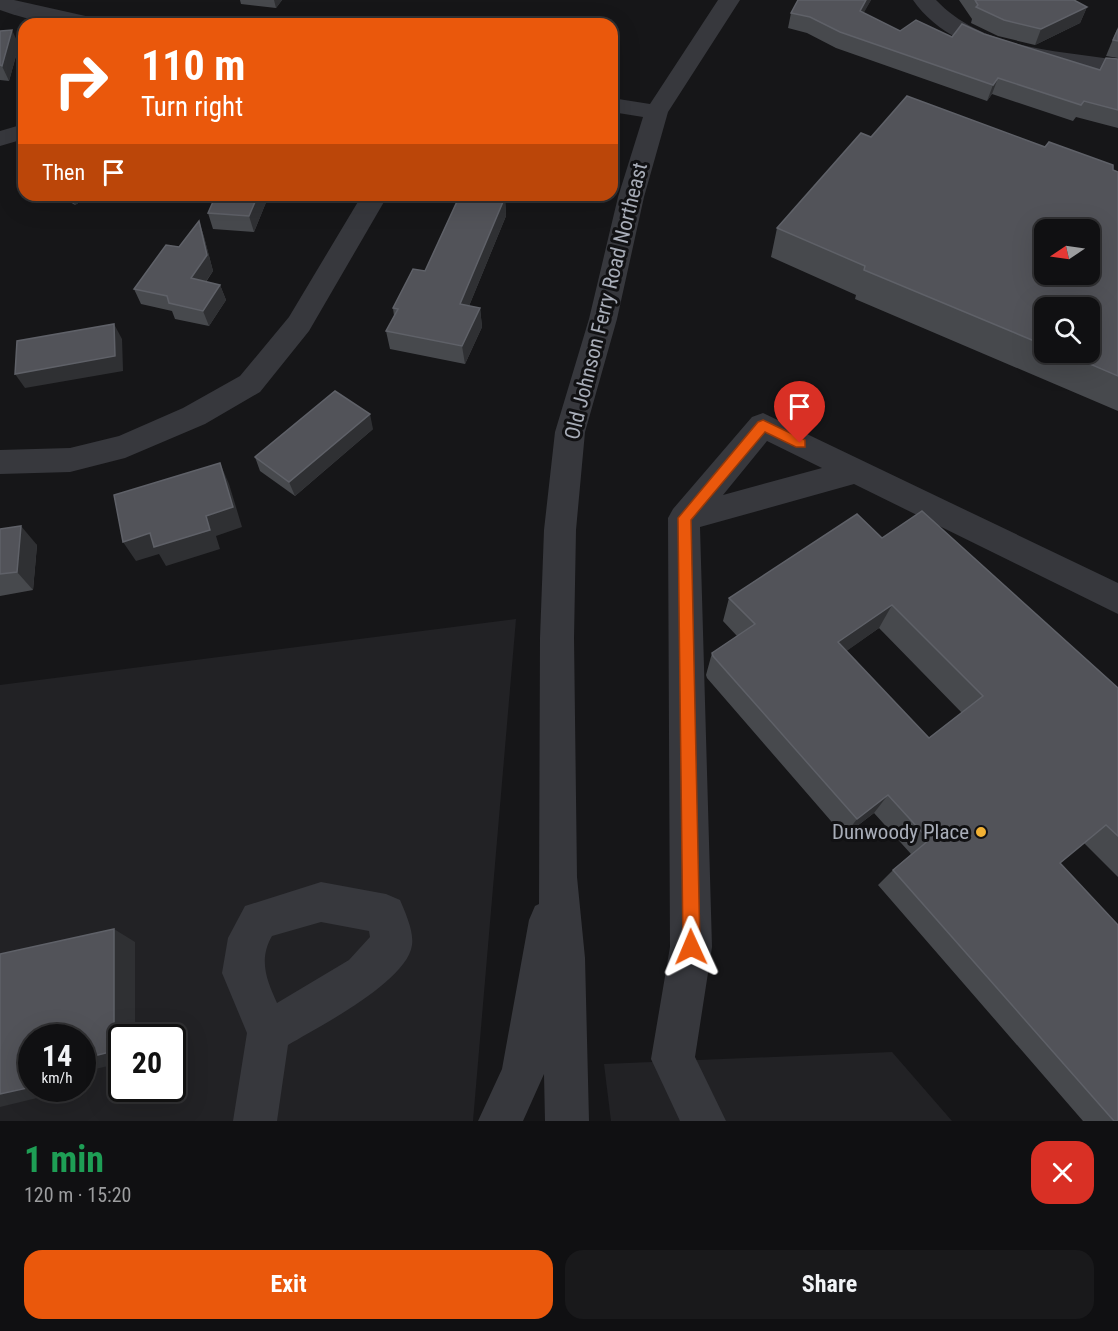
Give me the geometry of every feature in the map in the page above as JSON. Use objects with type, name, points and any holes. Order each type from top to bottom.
[{"type":"street","name":"Old Johnson Ferry Road Northeast","points":[[567,1121],[564,958],[556,877],[557,638],[560,530],[570,432],[603,319],[631,196],[656,112],[729,0]]},
{"type":"street","points":[[924,0],[950,25],[986,40],[1031,52],[1118,67]]},
{"type":"street","points":[[0,2],[62,18]]},
{"type":"street","points":[[618,106],[656,112]]},
{"type":"street","points":[[0,139],[18,132]]},
{"type":"street","points":[[0,462],[70,460],[125,446],[194,416],[250,384],[300,324],[372,201]]},
{"type":"street","points":[[704,1121],[673,1059],[691,947],[684,518],[763,425],[1118,599]]},
{"type":"street","points":[[684,518],[856,471]]},
{"type":"street","name":"Old Johnson Ferry Road Northeast","points":[[500,1121],[523,1072],[556,877]]},
{"type":"street","points":[[255,1121],[268,1033]]},
{"type":"shaded area","points":[[516,619],[473,1121],[0,1121],[0,685]]},
{"type":"shaded area","points":[[892,1052],[952,1121],[611,1121],[604,1064]]},
{"type":"building","points":[[798,0],[866,0],[860,11],[900,31],[916,20],[952,37],[962,24],[984,34],[1100,70],[1106,58],[1118,59],[1118,110],[1084,101],[1081,105],[998,78],[993,85],[840,32],[810,17],[791,13]]},
{"type":"building","points":[[975,0],[1074,0],[1087,7],[1041,29],[1004,20],[976,7],[978,5]]},
{"type":"building","points":[[1118,29],[1118,41],[1113,40]]},
{"type":"building","points":[[12,30],[2,66],[0,65],[0,31]]},
{"type":"building","points":[[907,96],[1045,147],[1049,142],[1113,165],[1113,170],[1118,172],[1118,376],[1088,363],[1100,363],[1100,297],[1034,297],[1034,341],[864,270],[865,266],[777,228],[861,133],[871,137]]},
{"type":"building","points":[[213,201],[255,201],[249,216],[208,213]]},
{"type":"building","points":[[457,201],[503,201],[460,304],[480,308],[462,346],[386,331],[398,309],[393,308],[413,269],[425,271]]},
{"type":"building","points":[[199,221],[207,255],[191,278],[220,285],[203,311],[169,303],[167,296],[134,289],[166,245],[179,247]]},
{"type":"building","points":[[114,324],[115,356],[15,374],[17,341]]},
{"type":"building","points":[[335,391],[370,414],[289,482],[255,457]]},
{"type":"building","points":[[220,463],[233,507],[206,516],[210,530],[154,547],[150,533],[123,542],[114,495]]},
{"type":"building","name":"Dunwoody Place","points":[[922,511],[1118,688],[1118,836],[1106,825],[1060,863],[1118,925],[1118,1121],[1114,1121],[893,870],[929,840],[888,795],[857,819],[713,656],[712,653],[755,624],[729,598],[857,514],[882,538]],"holes":[[[892,605],[983,696],[929,738],[838,642]]]},
{"type":"building","points":[[21,526],[17,572],[0,574],[0,529]]},
{"type":"building","points":[[114,929],[114,1024],[108,1024],[108,1052],[96,1056],[96,1024],[18,1024],[18,1090],[0,1094],[0,954]]},
{"type":"place","name":"Dunwoody Place","points":[[981,832]]},
{"type":"route","points":[[691,947],[684,518],[763,425],[800,443]]}]
